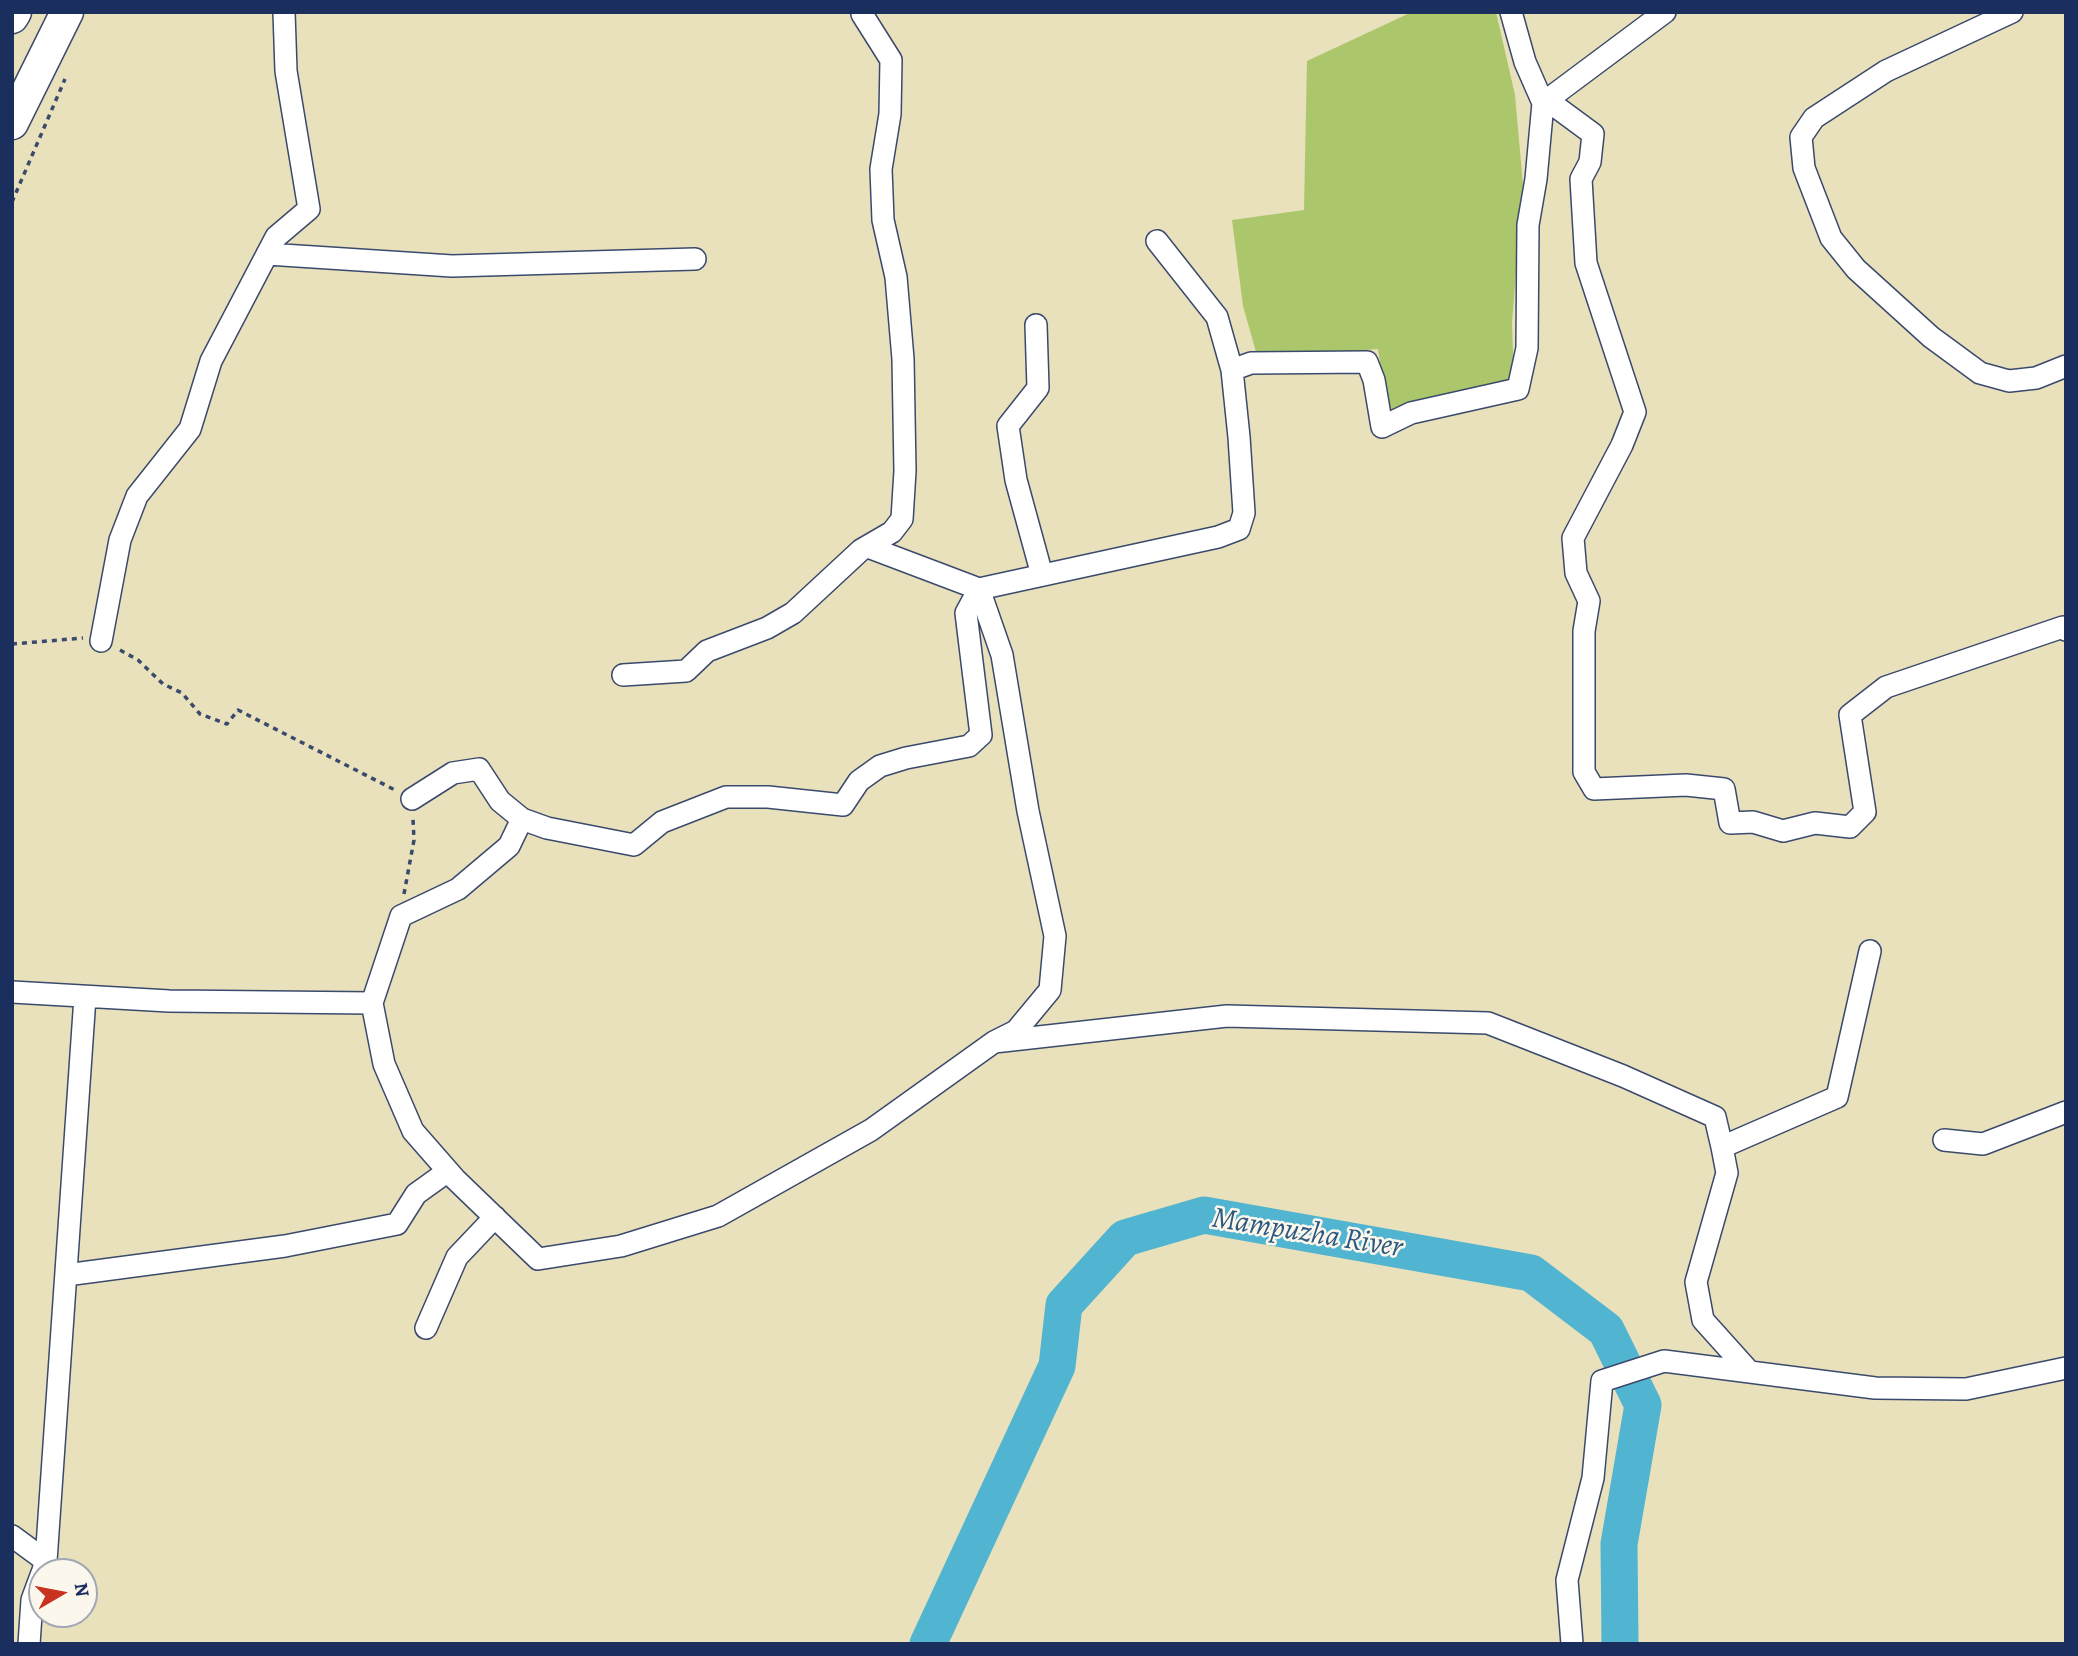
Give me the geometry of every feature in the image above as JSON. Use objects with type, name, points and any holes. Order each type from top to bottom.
[{"type":"highway","points":[[12,18],[15,12]]},
{"type":"highway","points":[[12,123],[67,12]]},
{"type":"street","points":[[101,641],[120,540],[138,496],[190,429],[211,361],[276,237],[309,209],[286,71],[285,12]]},
{"type":"street","points":[[1511,12],[1525,62],[1549,104],[1593,134],[1590,162],[1581,179],[1586,263],[1634,412],[1622,445],[1573,538],[1576,573],[1589,601],[1584,631],[1584,772],[1594,789],[1686,785],[1714,787],[1724,789],[1730,822],[1753,822],[1783,831],[1815,823],[1850,827],[1866,812],[1856,769],[1850,715],[1885,687],[2063,627],[2066,630]]},
{"type":"street","points":[[1232,370],[1251,363],[1367,362],[1374,380],[1382,426],[1411,413],[1518,389],[1527,348],[1528,225],[1549,104],[1665,12]]},
{"type":"street","points":[[2012,12],[1886,71],[1814,118],[1801,137],[1804,168],[1831,238],[1856,269],[1931,337],[1980,373],[2009,381],[2036,378],[2066,366]]},
{"type":"street","points":[[623,675],[686,671],[707,652],[767,628],[793,613],[868,547],[892,533],[902,519],[905,471],[903,359],[896,277],[883,220],[881,169],[890,114],[891,60],[862,14]]},
{"type":"street","points":[[868,547],[979,589],[1218,537],[1239,529],[1244,513],[1232,370],[1217,317],[1157,241]]},
{"type":"street","points":[[267,254],[452,266],[695,259]]},
{"type":"street","points":[[1036,325],[1038,388],[1009,426],[1016,481],[1042,575]]},
{"type":"street","points":[[412,799],[453,773],[479,769],[500,801],[522,819],[547,828],[634,845],[662,822],[726,797],[768,797],[843,805],[859,781],[880,766],[906,758],[969,746],[981,736],[966,614],[979,589]]},
{"type":"street","points":[[522,819],[509,846],[458,889],[401,916],[372,1003],[384,1064],[413,1132],[448,1171],[538,1259],[621,1246],[718,1216],[871,1130],[994,1042],[1016,1031],[1050,990],[1055,936],[1028,811],[1002,655],[979,589]]},
{"type":"street","points":[[1722,1147],[1837,1097],[1870,951]]},
{"type":"street","points":[[12,992],[85,998],[372,1003]]},
{"type":"street","points":[[44,1558],[85,998]]},
{"type":"street","points":[[994,1042],[1227,1016],[1488,1023],[1623,1076],[1715,1117],[1727,1173],[1696,1282],[1703,1320],[1747,1369]]},
{"type":"street","points":[[1944,1140],[1983,1144],[2066,1112]]},
{"type":"street","points":[[66,1275],[285,1246],[397,1224],[416,1194],[448,1171]]},
{"type":"street","points":[[426,1328],[457,1257],[495,1217]]},
{"type":"street","points":[[1572,1644],[1567,1580],[1593,1478],[1602,1381],[1664,1361],[1747,1369],[1875,1388],[1966,1389],[2066,1368]]},
{"type":"street","points":[[12,1536],[33,1558]]},
{"type":"path","points":[[12,644],[93,637],[138,660],[163,684],[182,693],[200,715],[228,724],[237,709],[412,799],[414,840],[407,864],[401,916]]},
{"type":"green space","points":[[1412,12],[1496,12],[1515,95],[1523,185],[1512,323],[1514,382],[1388,417],[1378,349],[1316,354],[1256,352],[1243,306],[1232,220],[1304,210],[1307,61]]},
{"type":"waterway","name":"Mampuzha River","points":[[928,1644],[1057,1366],[1064,1305],[1125,1238],[1204,1215],[1531,1273],[1606,1330],[1643,1405],[1619,1544],[1620,1644]]}]
